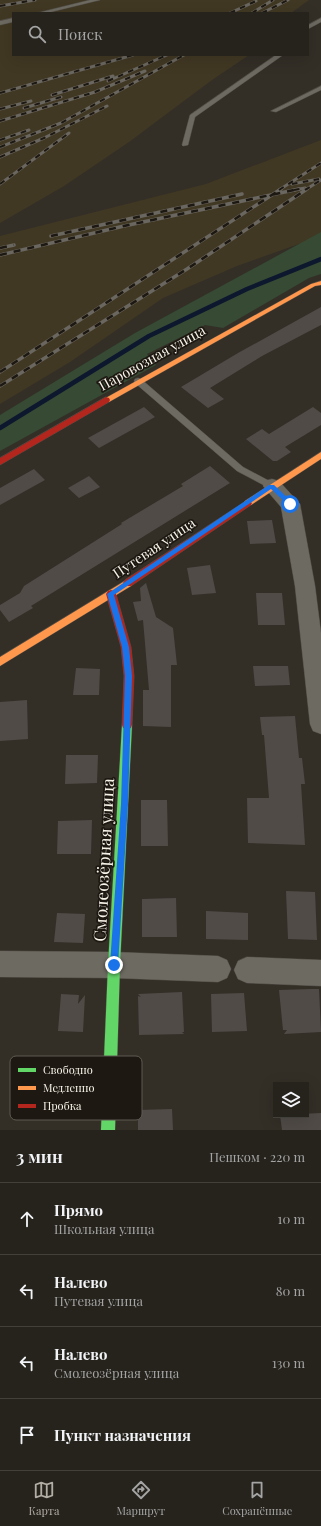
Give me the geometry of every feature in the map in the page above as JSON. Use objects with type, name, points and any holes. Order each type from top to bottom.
[{"type":"street","name":"Паровозная улица","points":[[0,462],[138,381],[313,285],[321,283]]},
{"type":"street","name":"Путевая улица","points":[[0,662],[111,594],[321,455]]},
{"type":"street","points":[[272,486],[290,504],[313,586],[321,724]]},
{"type":"street","name":"Смолеозёрная улица","points":[[111,594],[126,647],[129,676],[111,1056]]},
{"type":"street","points":[[0,964],[114,965],[218,969]]},
{"type":"street","points":[[247,970],[321,973]]},
{"type":"street","name":"Смолеозёрная улица","points":[[108,1120],[108,1130]]},
{"type":"lane","points":[[44,12],[97,0]]},
{"type":"lane","points":[[0,23],[12,20]]},
{"type":"lane","points":[[309,26],[321,20]]},
{"type":"lane","points":[[185,145],[192,116],[279,56]]},
{"type":"lane","points":[[274,110],[321,88]]},
{"type":"lane","points":[[138,381],[240,469],[272,486]]},
{"type":"shaded area","points":[[0,0],[309,0],[292,12],[12,12],[12,56],[248,56],[212,80],[129,142],[64,186],[0,223]]},
{"type":"shaded area","points":[[321,140],[321,236],[237,266],[163,298],[70,362],[0,404],[0,236],[206,184]]},
{"type":"green space","points":[[321,232],[321,274],[309,278],[223,328],[205,325],[147,354],[156,365],[0,451],[0,415],[135,333]]},
{"type":"building","points":[[321,307],[321,325],[262,356],[210,388],[224,399],[208,408],[181,387],[238,353]]},
{"type":"building","points":[[144,407],[155,417],[99,448],[88,438]]},
{"type":"building","points":[[313,407],[321,413],[321,425],[285,447],[291,452],[277,461],[273,461],[246,439],[262,429],[269,434]]},
{"type":"building","points":[[210,466],[230,483],[31,606],[33,608],[9,622],[0,610],[0,605],[20,593],[24,586],[122,524],[121,523],[183,486],[181,484]]},
{"type":"building","points":[[34,469],[45,480],[0,505],[0,488]]},
{"type":"building","points":[[89,476],[100,487],[79,498],[68,488]]},
{"type":"building","points":[[272,520],[276,543],[250,544],[247,521]]},
{"type":"building","points":[[210,565],[216,593],[192,595],[187,568]]},
{"type":"building","points":[[146,583],[156,617],[173,628],[177,665],[171,665],[171,727],[143,726],[143,690],[149,690],[143,620],[138,621],[133,602],[141,601],[140,588]]},
{"type":"building","points":[[256,593],[282,593],[285,625],[258,625]]},
{"type":"building","points":[[253,666],[288,666],[290,685],[255,686]]},
{"type":"building","points":[[76,668],[100,669],[99,695],[73,695]]},
{"type":"building","points":[[27,700],[28,739],[0,741],[0,702]]},
{"type":"building","points":[[295,716],[299,758],[302,758],[305,784],[301,784],[305,845],[248,843],[247,798],[269,798],[264,735],[262,735],[260,717]]},
{"type":"building","points":[[66,755],[98,755],[97,783],[65,784]]},
{"type":"building","points":[[141,800],[167,800],[168,846],[141,846]]},
{"type":"building","points":[[92,820],[91,854],[57,854],[58,821]]},
{"type":"building","points":[[286,891],[315,892],[317,940],[288,939]]},
{"type":"building","points":[[176,898],[177,937],[142,937],[142,899]]},
{"type":"building","points":[[206,911],[248,913],[248,940],[206,939]]},
{"type":"building","points":[[57,913],[85,914],[83,943],[54,942]]},
{"type":"building","points":[[319,989],[321,1032],[284,1034],[287,1030],[283,1030],[279,990]]},
{"type":"building","points":[[182,992],[184,1032],[182,1032],[184,1034],[139,1035],[138,996],[141,997],[138,994]]},
{"type":"building","points":[[244,993],[247,1031],[212,1032],[211,994]]},
{"type":"building","points":[[61,994],[79,995],[78,1004],[85,995],[83,1032],[58,1031]]},
{"type":"building","points":[[172,1109],[173,1130],[138,1130],[138,1120],[142,1120],[142,1110]]},
{"type":"building","points":[[321,1113],[321,1130],[282,1130],[280,1118],[309,1118],[309,1114]]},
{"type":"waterway","points":[[0,428],[149,336],[247,289],[321,259]]},
{"type":"railway","points":[[0,6],[35,0]]},
{"type":"railway","points":[[254,12],[273,0]]},
{"type":"railway","points":[[264,12],[288,0]]},
{"type":"railway","points":[[232,12],[256,1]]},
{"type":"railway","points":[[0,93],[130,56]]},
{"type":"railway","points":[[108,81],[165,56]]},
{"type":"railway","points":[[0,147],[61,123],[182,56]]},
{"type":"railway","points":[[0,121],[95,92],[145,71]]},
{"type":"railway","points":[[52,95],[113,76]]},
{"type":"railway","points":[[24,108],[61,97]]},
{"type":"railway","points":[[0,109],[31,101]]},
{"type":"railway","points":[[0,157],[44,138],[107,106]]},
{"type":"railway","points":[[0,140],[29,130]]},
{"type":"railway","points":[[0,184],[69,133]]},
{"type":"railway","points":[[279,190],[321,163]]},
{"type":"railway","points":[[292,184],[319,179]]},
{"type":"railway","points":[[305,190],[321,180]]},
{"type":"railway","points":[[296,190],[305,188]]},
{"type":"railway","points":[[272,195],[281,189]]},
{"type":"railway","points":[[0,386],[187,269],[307,189]]},
{"type":"railway","points":[[272,195],[296,190]]},
{"type":"railway","points":[[51,236],[242,194]]},
{"type":"railway","points":[[0,255],[124,226],[272,195]]},
{"type":"railway","points":[[0,372],[272,195]]},
{"type":"railway","points":[[0,248],[14,245]]},
{"type":"traffic: fast","points":[[111,1056],[127,725]]},
{"type":"traffic: fast","points":[[108,1120],[108,1130]]},
{"type":"traffic: slow","points":[[106,400],[313,285],[321,283]]},
{"type":"traffic: slow","points":[[248,503],[321,455]]},
{"type":"traffic: slow","points":[[0,662],[128,583]]},
{"type":"traffic: jam","points":[[0,462],[106,400]]},
{"type":"traffic: jam","points":[[128,583],[248,503]]},
{"type":"traffic: jam","points":[[111,594],[126,647],[129,676],[127,725]]},
{"type":"route","points":[[114,965],[124,804],[129,676],[126,647],[111,594],[272,486],[290,504]]}]
